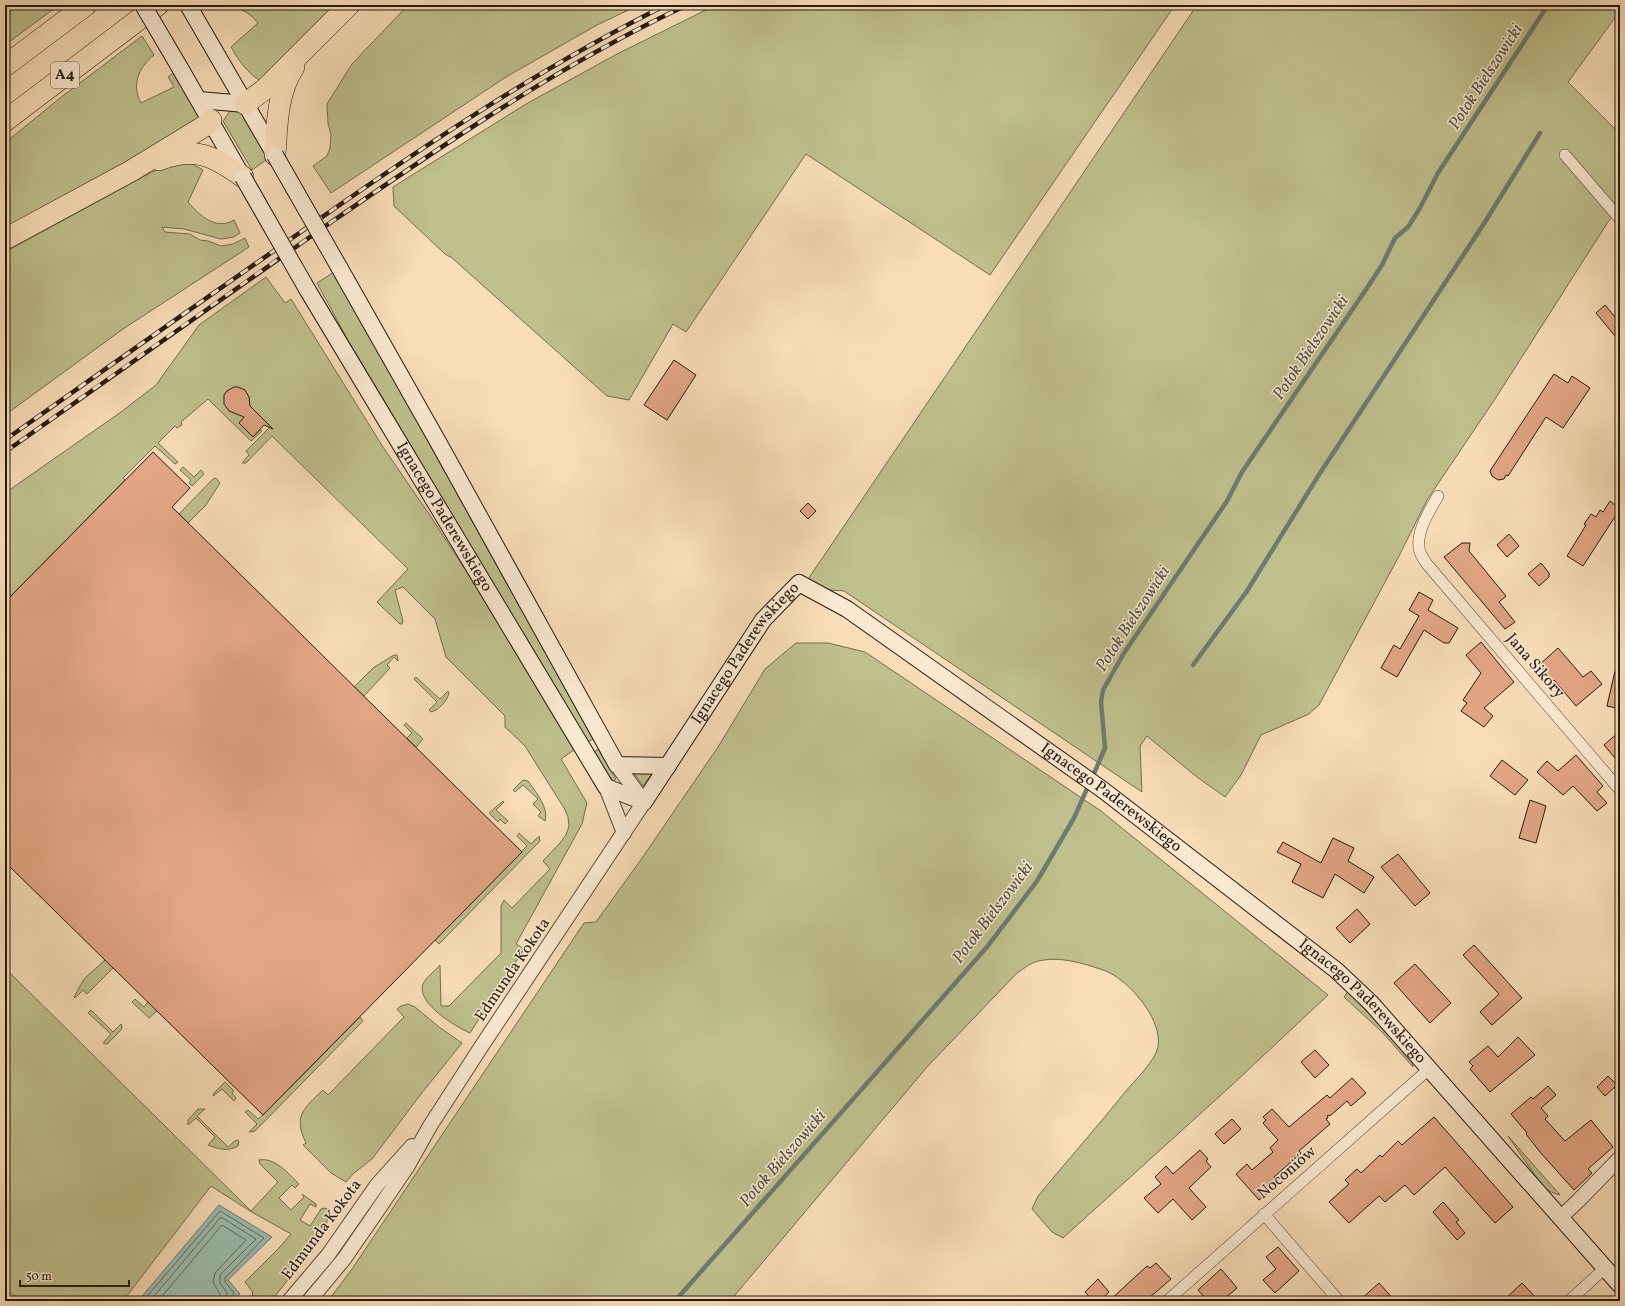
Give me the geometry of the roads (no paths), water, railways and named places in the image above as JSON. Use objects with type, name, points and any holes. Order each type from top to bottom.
[{"type":"highway","points":[[5,66],[86,5]]},
{"type":"highway","name":"A4","points":[[5,121],[158,5]]},
{"type":"highway","points":[[245,104],[265,89],[349,5]]},
{"type":"highway","points":[[275,155],[280,99],[289,74],[307,47]]},
{"type":"highway","points":[[5,239],[131,171],[208,124],[210,120]]},
{"type":"highway","points":[[131,171],[175,155],[189,153],[207,157],[227,165],[243,177]]},
{"type":"main road","name":"Ignacego Paderewskiego","points":[[144,5],[307,289],[606,787]]},
{"type":"main road","name":"Ignacego Paderewskiego","points":[[188,5],[437,440],[617,765]]},
{"type":"main road","points":[[210,120],[222,102],[232,81]]},
{"type":"main road","points":[[199,100],[245,104]]},
{"type":"main road","name":"Ignacego Paderewskiego","points":[[644,802],[763,620],[799,582],[847,609],[1103,790],[1336,970],[1371,1003],[1620,1285]]},
{"type":"main road","points":[[617,765],[668,766]]},
{"type":"main road","points":[[606,787],[644,802]]},
{"type":"street","points":[[1564,155],[1620,219]]},
{"type":"street","name":"Jana Sikory","points":[[1438,496],[1424,520],[1419,541],[1420,551],[1426,563],[1620,790]]},
{"type":"street","points":[[617,765],[644,802]]},
{"type":"street","points":[[606,787],[624,833]]},
{"type":"street","name":"Ignacego Paderewskiego","points":[[624,833],[644,802]]},
{"type":"street","name":"Edmunda Kokota","points":[[309,1301],[344,1259],[407,1167],[430,1126],[624,833]]},
{"type":"street","name":"Noconiów","points":[[1167,1301],[1429,1069]]},
{"type":"street","name":"Edmunda Kokota","points":[[289,1301],[328,1254],[377,1186],[430,1126]]},
{"type":"street","points":[[1560,1218],[1620,1158]]},
{"type":"street","points":[[1264,1214],[1339,1301]]},
{"type":"street","points":[[1569,1301],[1605,1268]]},
{"type":"water","points":[[219,1205],[272,1237],[228,1280],[240,1294],[233,1301],[138,1301]]},
{"type":"waterway","name":"Potok Bielszowicki","points":[[1092,778],[1105,748],[1101,702],[1103,690],[1124,653],[1227,501],[1242,472],[1367,288],[1382,265],[1395,238],[1408,227],[1420,208],[1438,173],[1548,5]]},
{"type":"waterway","points":[[1193,665],[1247,591],[1320,473],[1485,222],[1540,133]]},
{"type":"waterway","name":"Potok Bielszowicki","points":[[675,1301],[987,947],[1037,881],[1074,818],[1089,784]]},
{"type":"railway","points":[[5,440],[424,147],[518,87],[616,31],[666,5]]},
{"type":"railway","points":[[5,452],[287,253],[458,136],[593,53],[687,5]]}]
